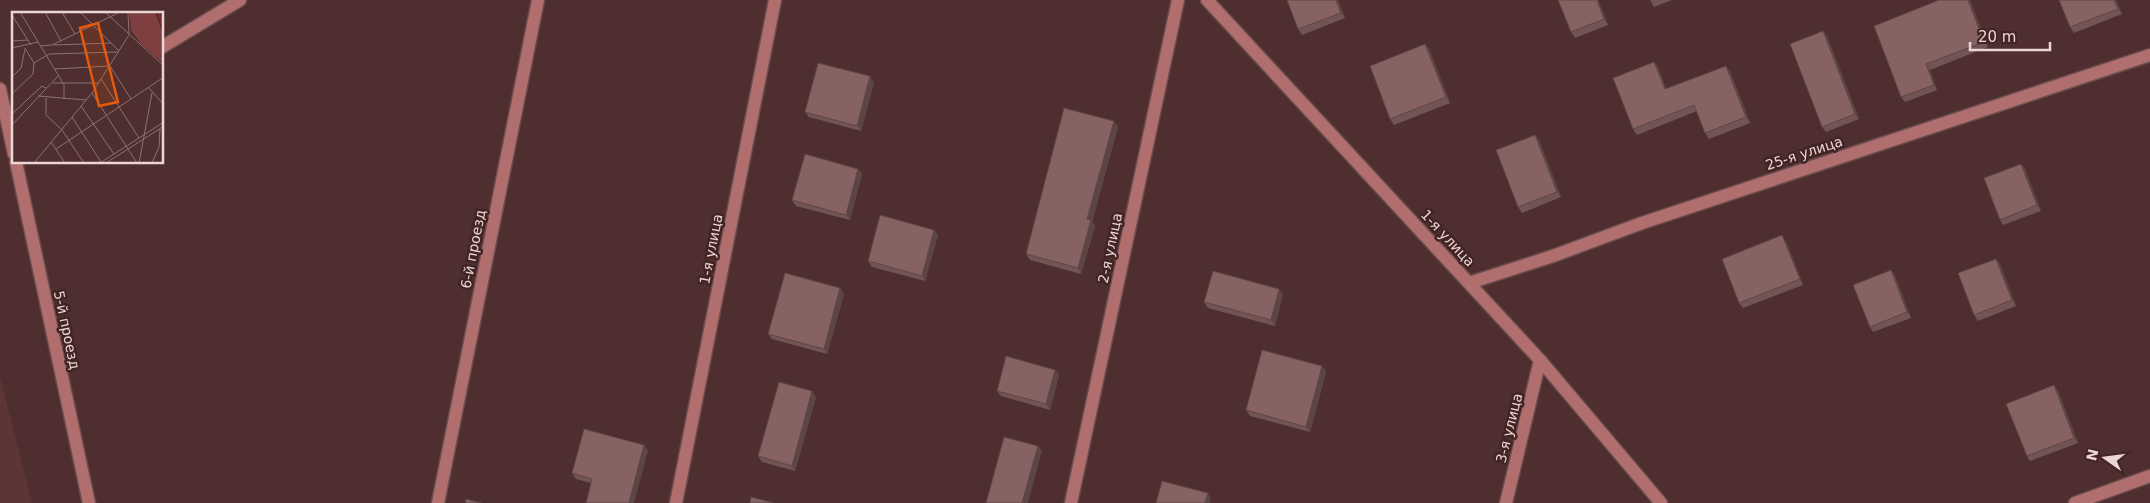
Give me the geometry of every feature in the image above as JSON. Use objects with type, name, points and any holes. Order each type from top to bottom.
[{"type":"street","points":[[164,46],[240,0]]},
{"type":"street","name":"6-й проезд","points":[[438,503],[538,0]]},
{"type":"street","name":"1-я улица","points":[[676,503],[775,0]]},
{"type":"street","name":"2-я улица","points":[[1071,503],[1178,0]]},
{"type":"street","name":"1-я улица","points":[[1207,0],[1540,360],[1661,503]]},
{"type":"street","name":"25-я улица","points":[[1469,283],[1553,256],[1642,223],[2150,55]]},
{"type":"street","points":[[0,89],[8,141]]},
{"type":"street","name":"5-й проезд","points":[[16,164],[89,503]]},
{"type":"street","name":"3-я улица","points":[[1506,503],[1540,360]]},
{"type":"street","points":[[2075,503],[2150,476]]},
{"type":"shaded area","points":[[0,377],[32,503],[0,503]]},
{"type":"building","points":[[1287,0],[1336,0],[1341,13],[1298,29]]},
{"type":"building","points":[[1558,0],[1597,0],[1604,19],[1571,32]]},
{"type":"building","points":[[1939,0],[1968,0],[1984,42],[1926,64],[1934,85],[1901,97],[1874,26]]},
{"type":"building","points":[[2059,0],[2114,0],[2118,9],[2070,27]]},
{"type":"building","points":[[1823,31],[1855,114],[1822,127],[1790,44]]},
{"type":"building","points":[[1425,44],[1446,97],[1390,119],[1370,66]]},
{"type":"building","points":[[1654,62],[1665,89],[1726,66],[1746,117],[1705,133],[1694,105],[1633,129],[1613,78]]},
{"type":"building","points":[[818,63],[870,76],[857,126],[805,112]]},
{"type":"building","points":[[1064,108],[1114,121],[1087,219],[1091,220],[1078,268],[1026,254]]},
{"type":"building","points":[[1535,135],[1557,192],[1518,207],[1496,150]]},
{"type":"building","points":[[805,154],[858,169],[846,215],[792,200]]},
{"type":"building","points":[[2021,164],[2037,205],[2000,220],[1984,178]]},
{"type":"building","points":[[880,215],[934,230],[922,276],[868,261]]},
{"type":"building","points":[[1782,235],[1800,279],[1739,303],[1722,259]]},
{"type":"building","points":[[1996,259],[2012,300],[1974,315],[1958,273]]},
{"type":"building","points":[[1891,270],[1907,312],[1870,327],[1853,285]]},
{"type":"building","points":[[1213,271],[1279,289],[1271,320],[1204,302]]},
{"type":"building","points":[[785,273],[840,288],[824,349],[768,334]]},
{"type":"building","points":[[1262,350],[1322,366],[1306,427],[1246,410]]},
{"type":"building","points":[[1006,356],[1055,370],[1046,404],[997,391]]},
{"type":"building","points":[[779,382],[812,391],[792,466],[758,456]]},
{"type":"building","points":[[2054,385],[2074,438],[2027,456],[2006,404]]},
{"type":"building","points":[[584,429],[644,445],[629,503],[586,503],[592,479],[572,473]]},
{"type":"building","points":[[1004,437],[1038,446],[1022,503],[986,503]]},
{"type":"building","points":[[1162,481],[1208,493],[1205,503],[1156,503]]},
{"type":"building","points":[[751,497],[774,503],[750,503]]},
{"type":"building","points":[[466,499],[481,503],[465,503]]}]
